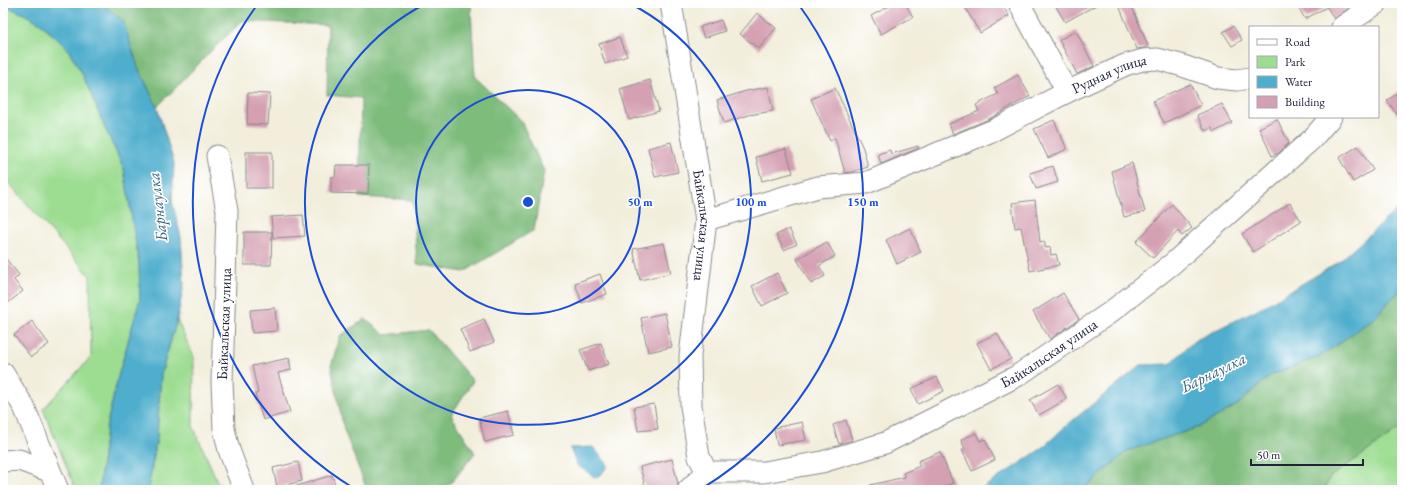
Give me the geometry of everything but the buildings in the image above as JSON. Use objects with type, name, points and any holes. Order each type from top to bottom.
[{"type":"street","name":"Байкальская улица","points":[[671,3],[706,220],[690,356],[691,406],[699,457],[707,472],[764,472],[822,462],[885,443],[1017,376],[1108,314],[1172,264],[1312,139],[1330,118]]},
{"type":"street","name":"Рудная улица","points":[[1019,3],[1067,92],[1125,65],[1143,60],[1157,59],[1218,78],[1237,80],[1249,78]]},
{"type":"street","points":[[1343,26],[1377,3]]},
{"type":"street","points":[[706,220],[818,187],[866,184],[994,130],[1067,92]]},
{"type":"street","name":"Байкальская улица","points":[[217,156],[227,211],[222,381],[224,429],[229,450],[244,490]]},
{"type":"street","points":[[3,373],[24,407],[58,490]]},
{"type":"street","points":[[3,461],[20,460],[49,470]]},
{"type":"street","points":[[688,490],[707,472]]},
{"type":"green space","points":[[101,3],[472,3],[471,10],[475,77],[521,121],[544,171],[534,230],[464,272],[417,264],[413,200],[359,197],[361,98],[327,95],[328,25],[242,21],[157,107],[138,67]]},
{"type":"green space","points":[[3,7],[18,11],[39,22],[67,48],[82,73],[124,169],[139,263],[140,299],[118,377],[106,428],[99,490],[76,490],[43,409],[91,357],[90,276],[9,183],[3,179]]},
{"type":"green space","points":[[1402,288],[1402,427],[1330,477],[1324,490],[1078,490],[1090,484],[1127,451],[1199,427],[1237,405],[1271,375],[1321,356],[1374,318]]},
{"type":"green space","points":[[365,319],[385,335],[429,330],[473,381],[451,415],[475,453],[451,483],[435,490],[367,490],[344,430],[331,366],[340,336]]},
{"type":"green space","points":[[177,320],[194,357],[193,426],[221,490],[148,490],[157,437],[161,374]]},
{"type":"green space","points":[[1402,427],[1402,490],[1324,490],[1330,477]]},
{"type":"water","name":"Барнаулка","points":[[3,3],[101,3],[123,21],[138,67],[157,107],[174,163],[172,201],[181,237],[184,284],[177,320],[161,374],[157,437],[148,490],[99,490],[106,428],[118,377],[140,299],[139,263],[124,169],[82,73],[67,48],[39,22],[18,11],[3,7]]},
{"type":"water","name":"Барнаулка","points":[[1402,205],[1402,288],[1374,318],[1321,356],[1271,375],[1237,405],[1199,427],[1127,451],[1090,484],[1078,490],[980,490],[1041,449],[1066,426],[1141,365],[1170,364],[1194,341],[1266,305],[1339,262]]},
{"type":"water","points":[[593,447],[608,465],[596,478],[577,465],[570,448]]}]
